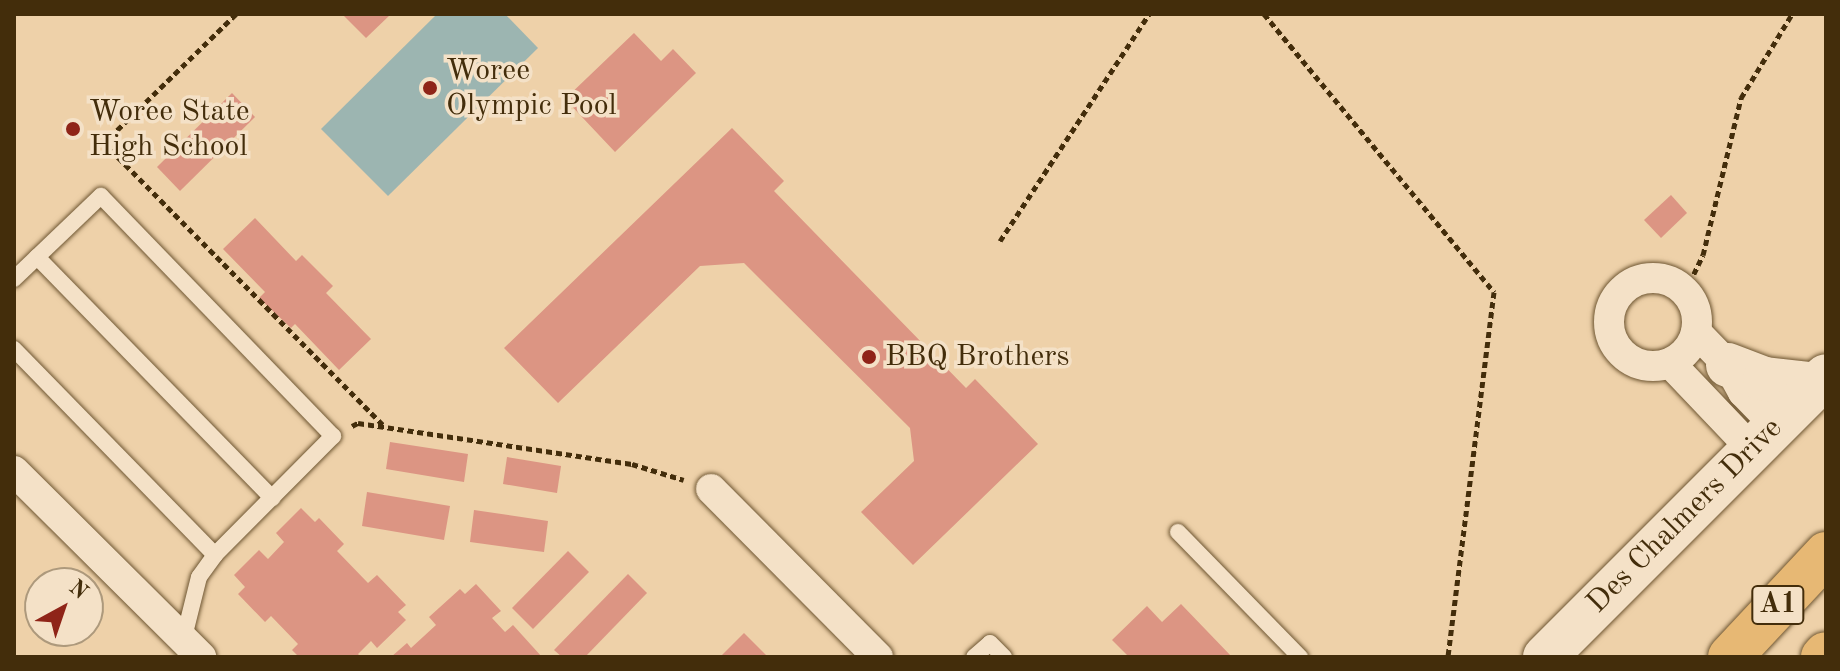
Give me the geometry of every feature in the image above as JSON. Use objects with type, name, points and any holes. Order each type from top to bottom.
[{"type":"highway","name":"A1","points":[[1730,657],[1826,554]]},
{"type":"main road","points":[[1728,365],[1765,379],[1822,380]]},
{"type":"main road","name":"Des Chalmers Drive","points":[[1545,657],[1822,380]]},
{"type":"street","points":[[1647,278],[1674,284],[1685,292],[1693,304],[1696,332],[1691,345],[1670,363],[1656,366],[1630,360],[1612,340],[1609,314],[1622,290],[1647,278]]},
{"type":"street","points":[[1696,332],[1728,365],[1763,436]]},
{"type":"street","points":[[1670,363],[1763,436]]},
{"type":"street","points":[[14,471],[192,647]]},
{"type":"street","points":[[711,489],[878,657]]},
{"type":"lane","points":[[14,279],[101,196],[333,436],[215,555],[199,577],[192,647]]},
{"type":"lane","points":[[37,257],[272,498]]},
{"type":"lane","points":[[14,349],[215,555]]},
{"type":"lane","points":[[1178,532],[1300,657]]},
{"type":"lane","points":[[974,657],[990,643],[1004,657]]},
{"type":"path","points":[[236,14],[104,143],[385,427]]},
{"type":"path","points":[[1000,241],[1149,14]]},
{"type":"path","points":[[1264,14],[1494,292],[1448,657]]},
{"type":"path","points":[[1685,292],[1703,255],[1741,98],[1792,14]]},
{"type":"path","points":[[333,436],[358,423],[632,464],[711,489]]},
{"type":"water","name":"Woree Olympic Pool","points":[[437,14],[505,14],[538,48],[388,196],[321,129]]},
{"type":"building","points":[[342,14],[391,14],[366,38]]},
{"type":"building","points":[[634,33],[661,61],[673,49],[696,73],[615,152],[565,99]]},
{"type":"building","points":[[232,93],[255,117],[180,191],[157,167]]},
{"type":"building","points":[[732,128],[784,181],[774,191],[966,388],[975,379],[1038,444],[913,565],[861,512],[914,461],[910,428],[744,263],[700,266],[558,403],[504,348]]},
{"type":"building","points":[[1671,195],[1687,213],[1661,238],[1644,220]]},
{"type":"building","points":[[255,218],[296,261],[302,255],[333,286],[326,293],[371,339],[339,370],[295,324],[291,328],[259,298],[265,292],[223,249]]},
{"type":"building","points":[[390,442],[468,454],[464,482],[386,469]]},
{"type":"building","points":[[507,457],[561,466],[557,493],[503,484]]},
{"type":"building","points":[[367,492],[450,506],[444,540],[362,526]]},
{"type":"building","points":[[301,508],[315,522],[319,518],[344,544],[337,551],[368,583],[377,575],[406,605],[398,612],[406,620],[377,648],[371,641],[358,654],[361,657],[299,657],[292,650],[298,644],[271,616],[265,622],[238,594],[245,587],[234,575],[259,550],[268,559],[284,542],[276,533]]},
{"type":"building","points":[[474,510],[548,521],[544,552],[470,542]]},
{"type":"building","points":[[568,551],[589,572],[533,629],[512,608]]},
{"type":"building","points":[[628,574],[647,593],[585,657],[562,657],[554,650]]},
{"type":"building","points":[[476,584],[501,611],[492,618],[505,632],[513,625],[542,657],[391,657],[407,643],[411,648],[436,625],[429,617],[460,589],[465,594]]},
{"type":"building","points":[[1181,604],[1232,657],[1129,657],[1112,640],[1147,606],[1162,622]]},
{"type":"building","points":[[744,633],[768,657],[720,657]]},
{"type":"place","name":"Woree Olympic Pool","points":[[430,88]]},
{"type":"place","name":"Woree State High School","points":[[73,129]]},
{"type":"place","name":"BBQ Brothers","points":[[869,357]]}]
